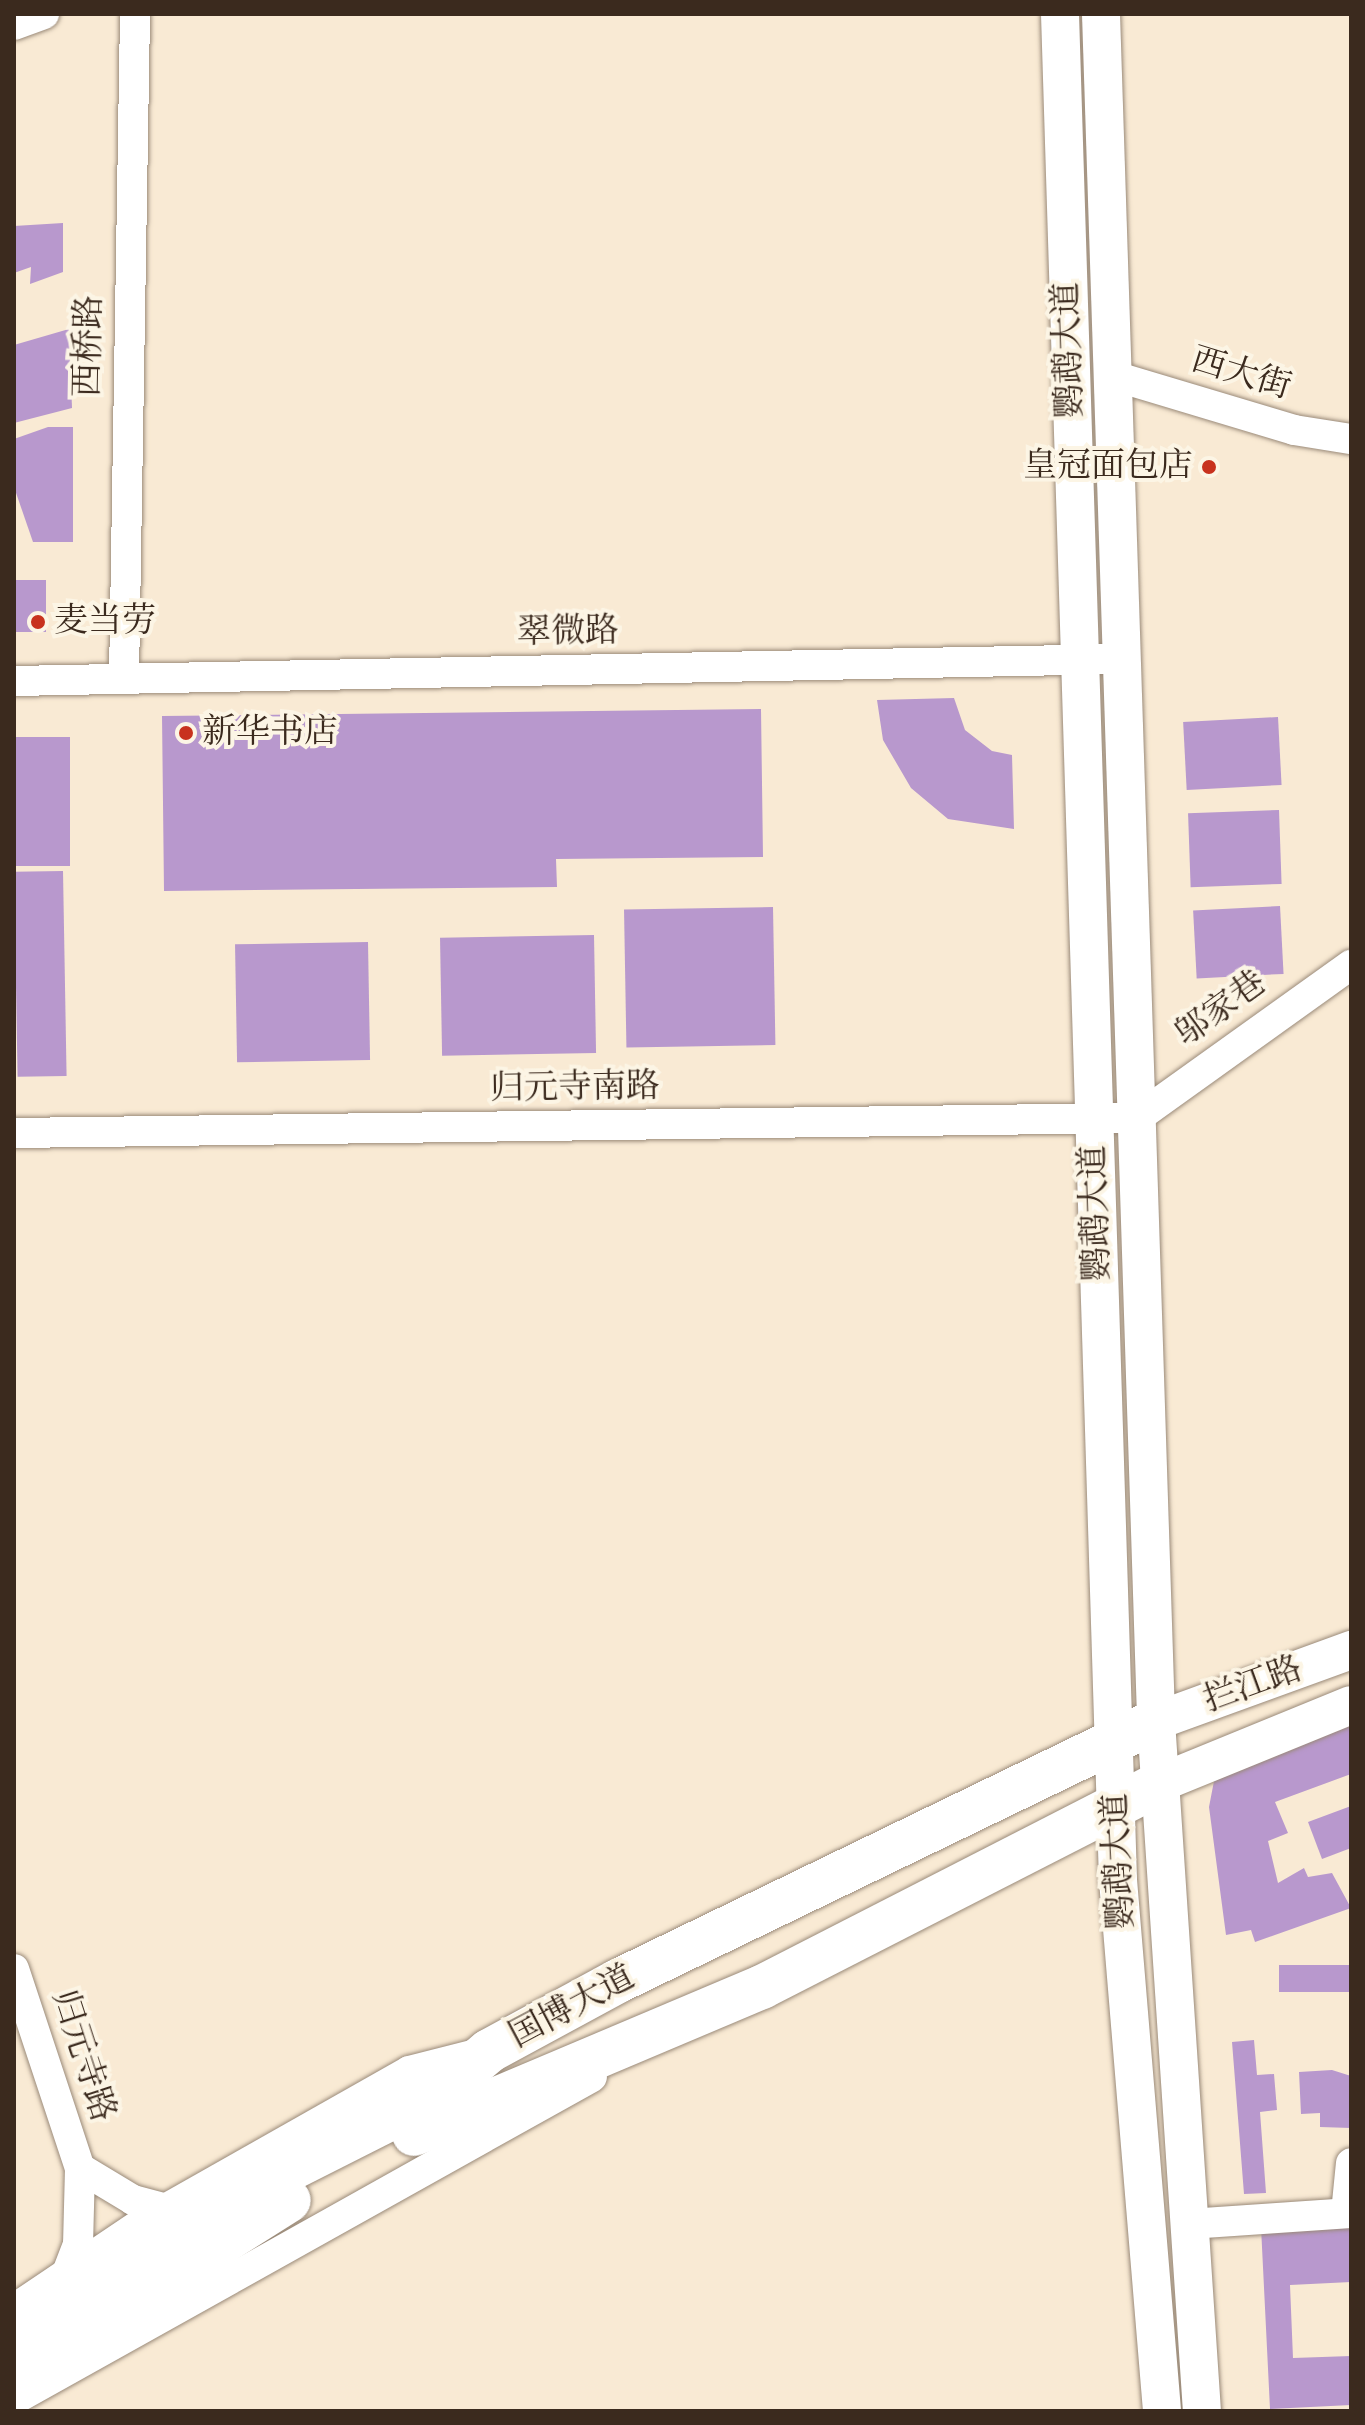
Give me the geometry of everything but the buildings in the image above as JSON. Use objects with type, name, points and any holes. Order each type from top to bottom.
[{"type":"highway","name":"国博大道","points":[[14,2374],[444,2106],[489,2051],[1156,1721]]},
{"type":"highway","name":"国博大道","points":[[14,2335],[217,2206],[444,2106],[716,2006],[1160,1783]]},
{"type":"main road","name":"鹦鹉大道","points":[[1060,14],[1077,661],[1115,1806],[1162,2411]]},
{"type":"main road","name":"鹦鹉大道","points":[[1101,14],[1156,1721],[1202,2411]]},
{"type":"main road","name":"拦江路","points":[[1156,1721],[1351,1650]]},
{"type":"main road","name":"拦江路","points":[[1160,1783],[1351,1705]]},
{"type":"street","points":[[14,25],[44,14]]},
{"type":"street","name":"西桥路","points":[[124,678],[135,14]]},
{"type":"street","name":"西大街","points":[[1111,375],[1294,430],[1351,439]]},
{"type":"street","name":"翠微路","points":[[14,681],[1123,659]]},
{"type":"street","name":"邬家巷","points":[[1137,1118],[1351,965]]},
{"type":"street","name":"归元寺南路","points":[[14,1133],[1137,1118]]},
{"type":"street","name":"归元寺路","points":[[14,1969],[80,2168],[78,2245],[67,2273]]},
{"type":"street","points":[[14,2400],[716,2006]]},
{"type":"street","points":[[14,2309],[166,2209],[409,2071],[489,2051]]},
{"type":"street","points":[[1189,2224],[1349,2213],[1351,2163]]},
{"type":"street","points":[[80,2168],[133,2200],[166,2209]]},
{"type":"place","name":"皇冠面包店","points":[[1209,467]]},
{"type":"place","name":"麦当劳","points":[[38,622]]},
{"type":"place","name":"新华书店","points":[[186,733]]}]
